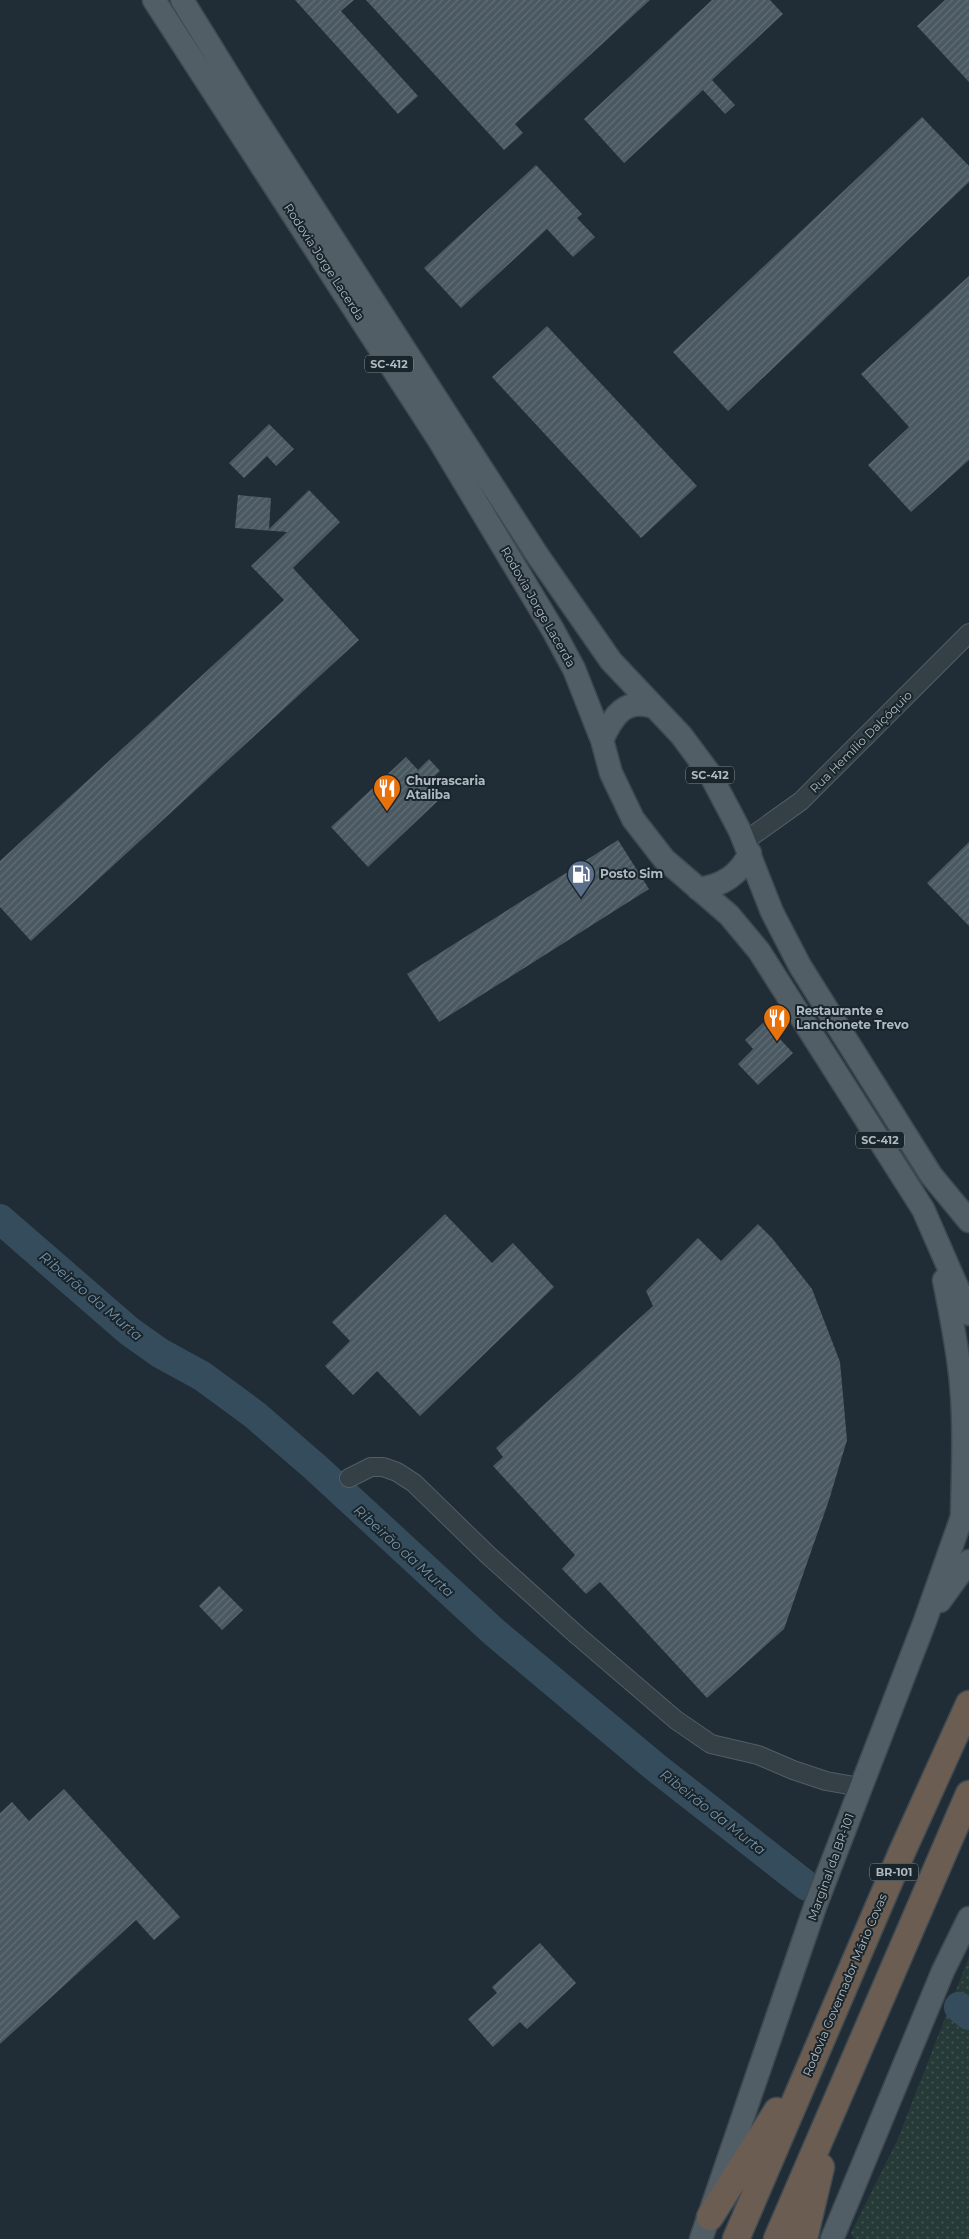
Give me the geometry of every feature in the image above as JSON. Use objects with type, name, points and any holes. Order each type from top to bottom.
[{"type":"highway","name":"Rodovia Governador Mário Covas","points":[[736,2239],[902,1852],[969,1704]]},
{"type":"highway","name":"BR-101","points":[[777,2239],[969,1794]]},
{"type":"highway","points":[[705,2228],[822,2040]]},
{"type":"highway","points":[[804,2239],[837,2099]]},
{"type":"main road","name":"Rodovia Jorge Lacerda","points":[[154,0],[439,440],[567,654],[602,740],[611,773],[633,819],[664,859],[728,915],[760,951],[912,1191],[934,1230],[969,1314]]},
{"type":"main road","name":"Rodovia Jorge Lacerda","points":[[182,0],[250,110],[538,556],[611,660],[699,759],[721,794],[747,847],[772,912],[800,966],[931,1175],[969,1221]]},
{"type":"main road","points":[[602,740],[608,726],[621,710],[636,704],[654,707]]},
{"type":"main road","points":[[698,889],[720,884],[730,879],[745,863],[747,847]]},
{"type":"main road","name":"Marginal da BR-101","points":[[705,2228],[816,1904],[925,1621],[965,1507],[961,1383],[954,1328],[934,1230]]},
{"type":"main road","points":[[925,1621],[969,1561]]},
{"type":"main road","points":[[832,2239],[943,1971],[969,1918]]},
{"type":"lane","name":"Rua Hemílio Dalçóquio","points":[[747,847],[801,801],[969,633]]},
{"type":"lane","points":[[349,1478],[371,1467],[382,1467],[397,1472],[414,1483],[488,1555],[578,1636],[676,1720],[711,1744],[758,1755],[793,1770],[826,1781],[860,1787]]},
{"type":"green space","points":[[969,1957],[969,2239],[854,2239],[851,2233],[897,2141]]},
{"type":"building","points":[[295,0],[354,0],[341,11],[418,96],[398,114]]},
{"type":"building","points":[[366,0],[650,0],[515,124],[523,133],[504,150]]},
{"type":"building","points":[[712,0],[770,0],[783,14],[712,80],[735,105],[725,114],[703,90],[624,163],[584,119]]},
{"type":"building","points":[[945,0],[969,0],[969,82],[917,26]]},
{"type":"building","points":[[922,117],[969,166],[969,182],[728,411],[673,352]]},
{"type":"building","points":[[536,165],[582,214],[577,218],[595,237],[573,257],[547,229],[461,308],[424,268]]},
{"type":"building","points":[[969,276],[969,460],[911,512],[868,465],[909,427],[861,374]]},
{"type":"building","points":[[547,326],[697,486],[641,538],[492,377]]},
{"type":"building","points":[[269,424],[294,449],[276,466],[267,456],[244,478],[229,463]]},
{"type":"building","points":[[309,490],[340,522],[293,568],[359,640],[31,941],[0,907],[0,861],[284,600],[251,566],[287,532],[235,528],[238,495],[271,498],[269,529]]},
{"type":"building","name":"Churrascaria Ataliba","points":[[406,757],[418,770],[429,759],[440,771],[428,782],[442,797],[368,867],[331,827]]},
{"type":"building","points":[[618,840],[649,889],[439,1022],[407,974]]},
{"type":"building","points":[[969,842],[969,926],[927,883]]},
{"type":"building","points":[[764,1022],[793,1053],[758,1085],[738,1064],[753,1049],[745,1040]]},
{"type":"building","points":[[445,1214],[492,1263],[513,1243],[554,1287],[420,1416],[377,1371],[353,1395],[325,1366],[350,1341],[332,1322]]},
{"type":"building","points":[[758,1224],[772,1238],[812,1289],[840,1362],[847,1440],[829,1500],[784,1629],[707,1698],[600,1582],[586,1594],[562,1569],[575,1555],[493,1466],[503,1457],[496,1448],[653,1306],[646,1291],[698,1238],[721,1261]]},
{"type":"building","points":[[219,1586],[243,1610],[222,1630],[199,1606]]},
{"type":"building","points":[[64,1789],[180,1917],[154,1940],[136,1920],[0,2044],[0,1813],[12,1802],[29,1821]]},
{"type":"building","points":[[540,1943],[576,1983],[527,2029],[520,2022],[493,2047],[468,2019],[497,1993],[492,1987]]},
{"type":"waterway","name":"Ribeirão da Murta","points":[[0,1219],[129,1331],[160,1353],[202,1376],[255,1415],[315,1467],[494,1632],[654,1766],[807,1886]]},
{"type":"waterway","name":"Ribeirão da Murta","points":[[959,2007],[969,2015]]},
{"type":"place","name":"Churrascaria Ataliba","points":[[387,812]]},
{"type":"place","name":"Posto Sim","points":[[581,898]]},
{"type":"place","name":"Restaurante e Lanchonete Trevo","points":[[777,1042]]}]
